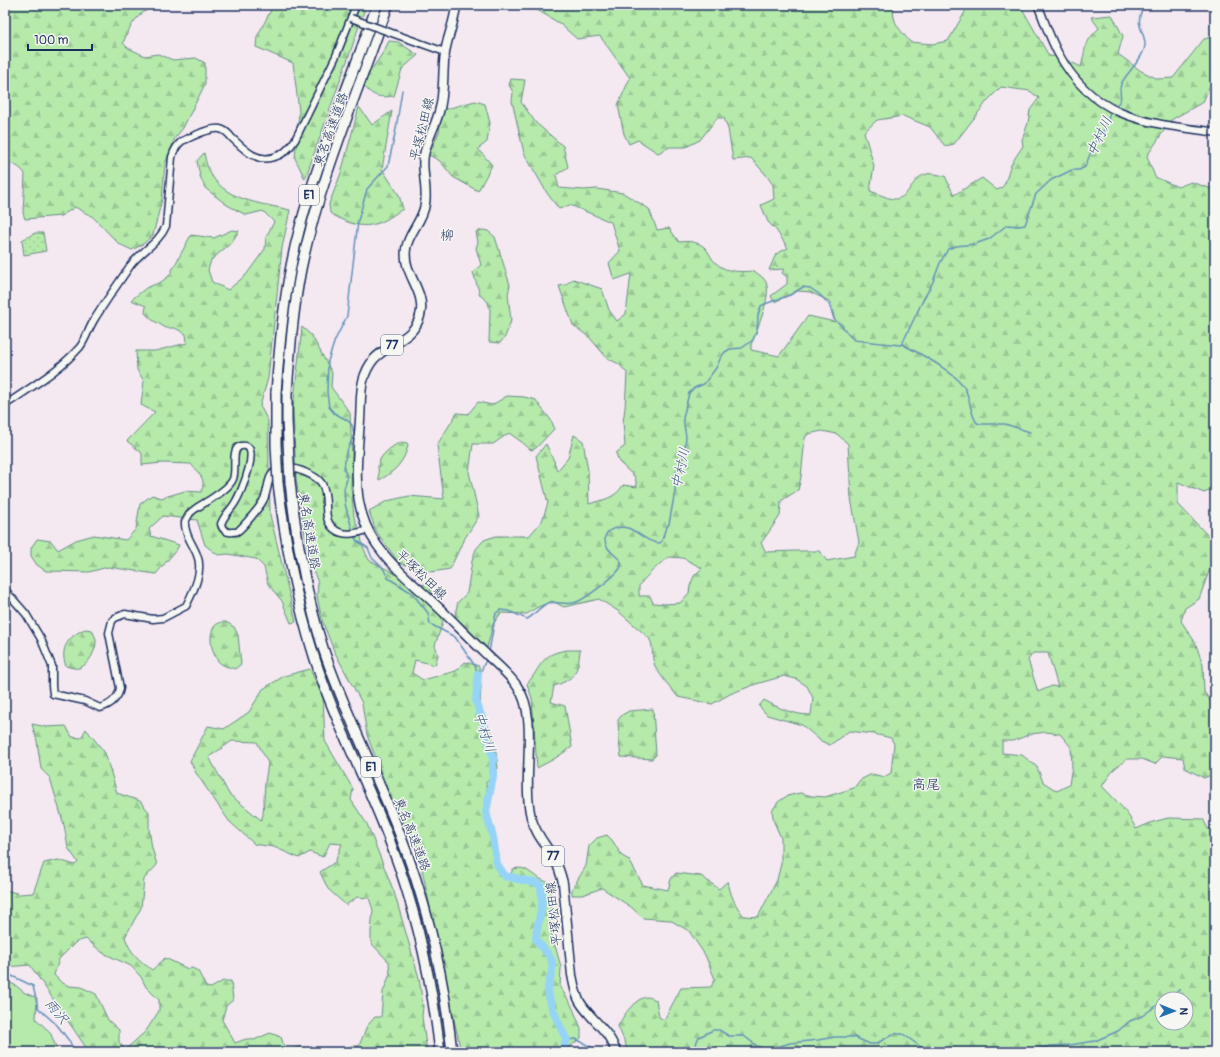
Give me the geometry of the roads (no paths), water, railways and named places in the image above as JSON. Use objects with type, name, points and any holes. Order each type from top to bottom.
[{"type":"highway","name":"東名高速道路","points":[[377,5],[325,146],[308,197],[298,232],[290,270],[282,318],[276,393],[278,483],[291,571],[303,622],[324,685],[380,816],[403,877],[423,949],[440,1052]]},
{"type":"highway","name":"東名高速道路","points":[[388,5],[334,154],[308,239],[301,268],[295,305],[287,392],[290,482],[303,572],[315,620],[323,648],[341,696],[399,832],[422,898],[439,963],[452,1052]]},
{"type":"main road","name":"平塚松田線","points":[[456,5],[454,20],[445,52],[441,106],[424,156],[423,174],[425,205],[409,239],[405,253],[407,265],[421,299],[422,307],[420,318],[410,334],[374,359],[369,366],[363,381],[358,466],[360,511],[366,530],[392,565],[482,650],[518,687],[524,697],[528,711],[527,785],[531,819],[536,832],[560,869],[563,883],[572,975],[575,989],[581,1003],[610,1037],[616,1052]]},
{"type":"main road","points":[[1038,5],[1057,52],[1072,75],[1090,95],[1117,112],[1143,121],[1215,132]]},
{"type":"street","points":[[5,405],[53,373],[80,347],[97,316],[130,266],[158,240],[162,234],[166,226],[172,157],[178,144],[213,129],[218,129],[225,131],[246,152],[254,156],[268,159],[282,154],[295,140],[336,56],[356,5]]},
{"type":"street","points":[[351,18],[445,52]]},
{"type":"street","points":[[5,590],[26,614],[41,639],[52,666],[53,694],[85,701],[100,708],[113,702],[118,696],[120,688],[109,633],[111,624],[115,618],[125,614],[156,619],[169,616],[186,606],[199,574],[199,568],[198,558],[186,533],[185,522],[195,509],[231,483],[236,468],[234,455],[235,450],[238,447],[248,447],[251,457],[243,489],[221,524],[225,531],[238,531],[263,501],[267,492],[269,479],[272,474],[281,468],[286,467],[308,473],[320,481],[324,489],[328,522],[331,527],[342,534],[366,530]]},
{"type":"waterway","name":"中村川","points":[[1115,106],[1121,98],[1121,84],[1139,59],[1144,49],[1145,44],[1139,21],[1144,5]]},
{"type":"waterway","points":[[353,532],[345,504],[344,489],[347,479],[344,469],[346,453],[354,435],[352,425],[347,420],[334,413],[329,407],[327,392],[328,361],[335,340],[347,316],[358,221],[367,189],[388,166],[402,90]]},
{"type":"waterway","name":"中村川","points":[[902,344],[948,249],[956,246],[975,244],[989,239],[1007,225],[1025,225],[1036,194],[1051,180],[1072,170],[1079,170],[1085,167],[1096,139],[1105,129],[1111,110]]},
{"type":"waterway","name":"中村川","points":[[489,652],[496,613],[500,610],[509,611],[527,619],[546,604],[556,602],[573,603],[584,598],[614,575],[621,566],[620,560],[610,550],[605,542],[606,535],[614,528],[628,528],[655,543],[660,543],[662,541],[665,530],[669,524],[675,491],[676,472],[684,454],[686,437],[683,418],[689,393],[694,388],[704,384],[716,368],[725,352],[730,349],[742,348],[753,340],[757,330],[758,315],[761,306],[790,295],[803,287],[810,288],[819,294],[829,304],[834,319],[854,340],[902,344]]},
{"type":"waterway","points":[[902,344],[936,363],[959,381],[966,391],[974,419],[977,423],[1005,424],[1030,432]]},
{"type":"waterway","points":[[354,536],[357,541],[368,548],[372,558],[383,568],[388,578],[412,593],[428,613],[430,624],[455,637],[475,666],[478,674],[480,673],[486,660]]},
{"type":"waterway","name":"中村川","points":[[478,674],[476,702],[493,758],[493,776],[486,812],[493,837],[497,864],[505,876],[540,884],[542,891],[542,905],[536,939],[552,962],[548,990],[550,1002],[567,1040],[565,1042],[563,1052]]},
{"type":"waterway","name":"雨沢","points":[[5,974],[33,986],[38,1008],[57,1025],[70,1042],[75,1052]]},
{"type":"waterway","points":[[1025,1052],[1050,1046],[1070,1045],[1095,1041],[1118,1031],[1130,1021],[1142,1016],[1154,1008]]},
{"type":"waterway","points":[[694,1052],[699,1037],[713,1030],[719,1030],[729,1036],[744,1036],[757,1046],[767,1050],[790,1043],[835,1037],[854,1037],[870,1044],[876,1044],[893,1034],[903,1034],[921,1047],[940,1048],[954,1052]]},
{"type":"waterway","points":[[567,1040],[576,1039],[600,1052]]},
{"type":"waterway","points":[[628,1052],[642,1052]]},
{"type":"district","name":"柳","points":[[447,235]]},
{"type":"district","name":"高尾","points":[[926,784]]}]
